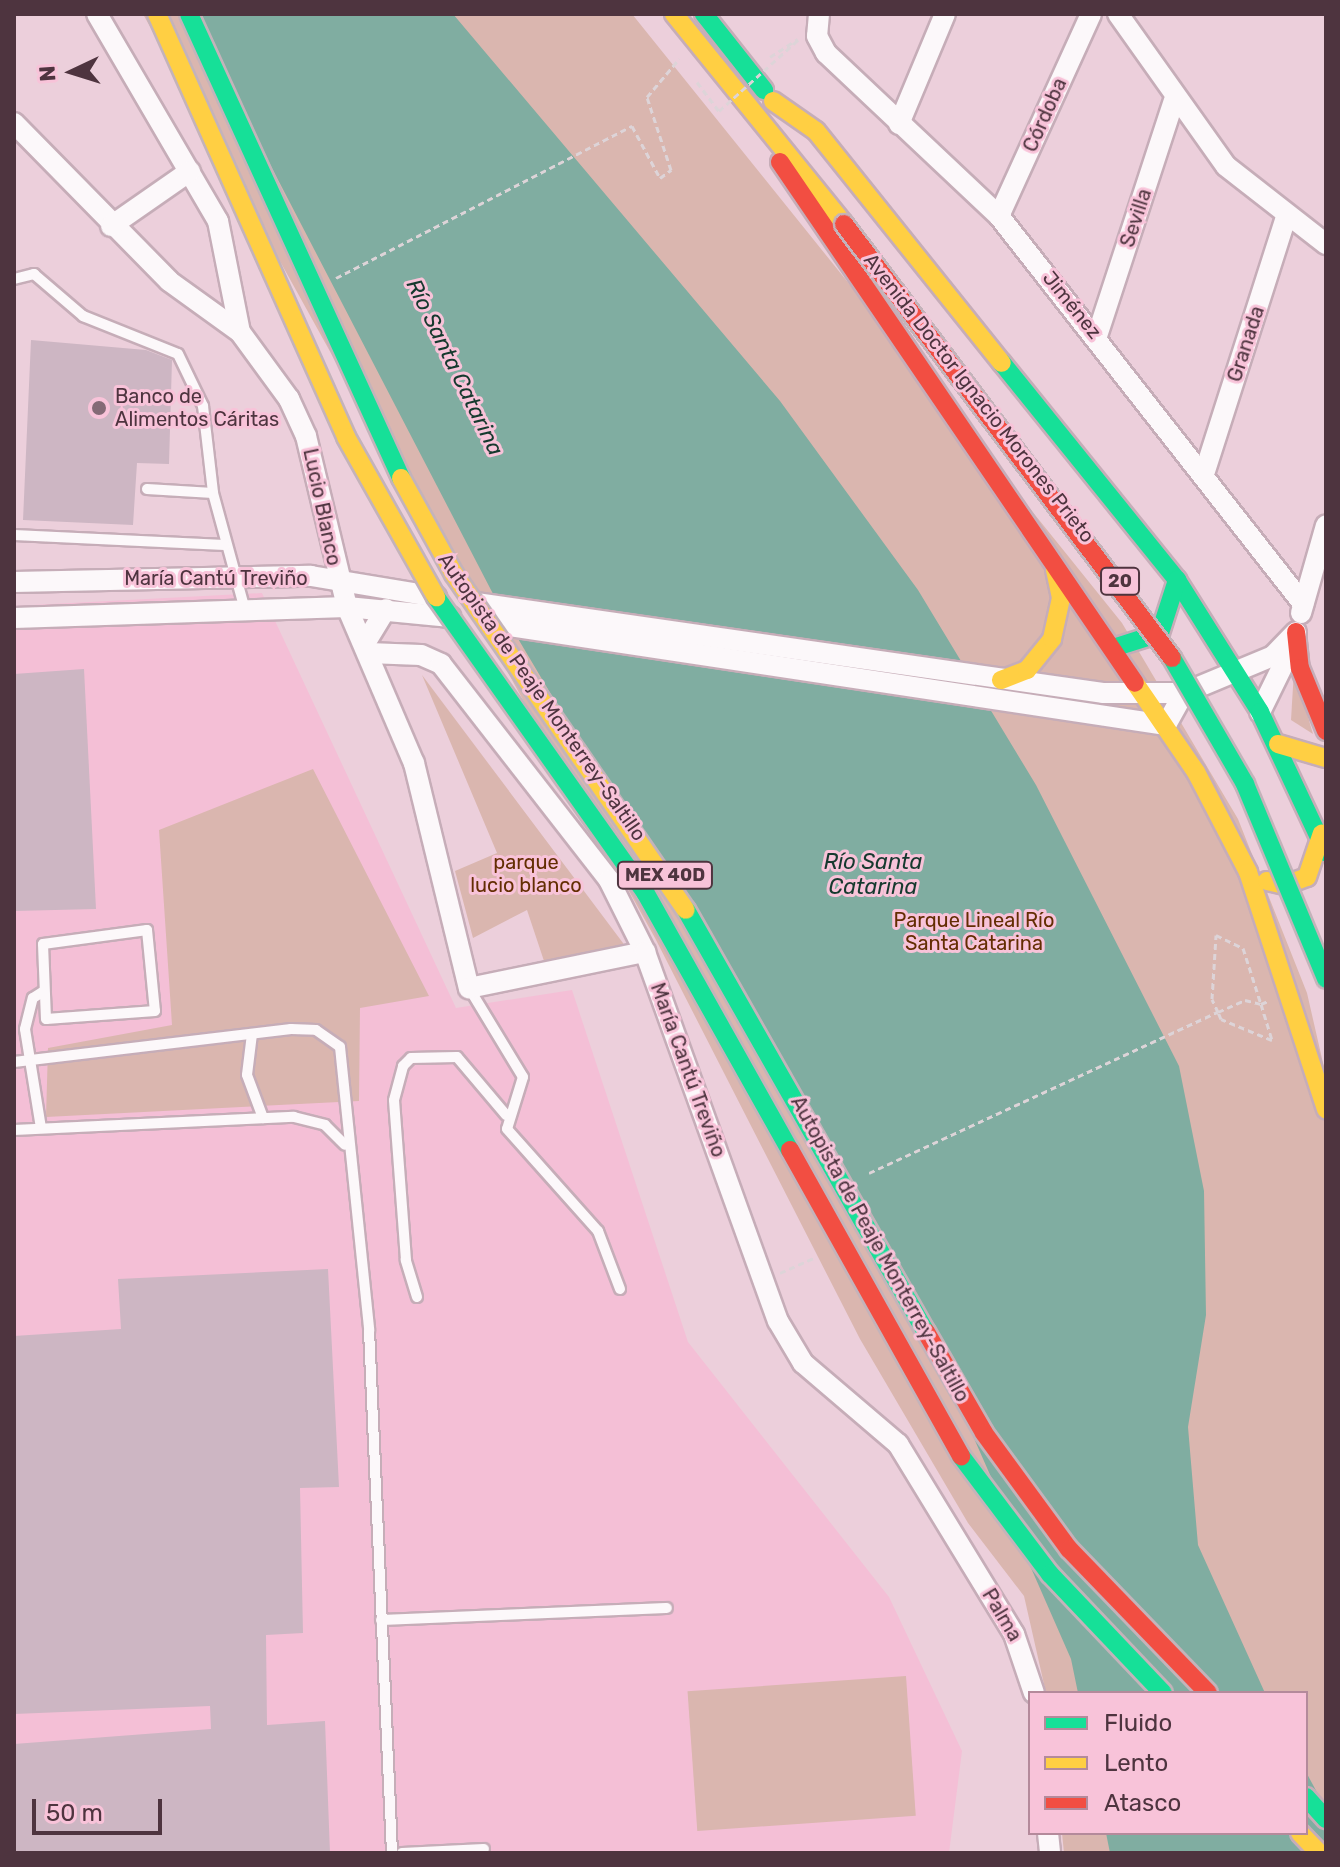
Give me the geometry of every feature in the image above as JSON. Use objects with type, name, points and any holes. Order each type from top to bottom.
[{"type":"main road","name":"Autopista de Peaje Monterrey-Saltillo","points":[[157,14],[346,437],[413,565],[645,892],[964,1460],[1050,1574],[1161,1691]]},
{"type":"main road","name":"Autopista de Peaje Monterrey-Saltillo","points":[[189,14],[374,430],[454,574],[670,882],[984,1433],[1069,1549],[1206,1691]]},
{"type":"main road","points":[[654,14],[689,47],[710,59]]},
{"type":"main road","name":"Avenida Doctor Ignacio Morones Prieto","points":[[674,14],[763,120],[844,224],[1163,643],[1245,784],[1326,979]]},
{"type":"main road","name":"Avenida Doctor Ignacio Morones Prieto","points":[[705,15],[1077,490]]},
{"type":"main road","name":"Avenida Doctor Ignacio Morones Prieto","points":[[773,101],[805,118],[826,142],[1177,580],[1236,668],[1278,744],[1324,846]]},
{"type":"main road","name":"20","points":[[763,120],[818,226],[1166,725],[1248,872],[1290,991],[1326,1109]]},
{"type":"main road","points":[[993,680],[1037,661],[1057,626],[1061,598],[1049,554]]},
{"type":"main road","points":[[1113,648],[1130,648],[1160,633],[1177,580]]},
{"type":"main road","name":"20","points":[[1148,584],[1182,635],[1276,803]]},
{"type":"main road","points":[[1296,632],[1300,668],[1326,731]]},
{"type":"main road","points":[[1278,744],[1326,758]]},
{"type":"main road","points":[[1248,872],[1274,884],[1299,883],[1314,866],[1324,846],[1326,806]]},
{"type":"main road","points":[[1294,841],[1316,890]]},
{"type":"main road","points":[[1290,991],[1299,950],[1326,940]]},
{"type":"main road","points":[[1308,1799],[1326,1819]]},
{"type":"main road","points":[[1302,1835],[1319,1853]]},
{"type":"street","points":[[97,14],[224,234],[240,332]]},
{"type":"street","points":[[899,124],[945,14]]},
{"type":"street","name":"Córdoba","points":[[999,216],[1091,14]]},
{"type":"street","points":[[1118,14],[1174,101],[1226,166],[1286,217],[1326,244]]},
{"type":"street","name":"Jiménez","points":[[812,28],[826,53],[999,216],[1205,471],[1303,604]]},
{"type":"street","name":"Sevilla","points":[[1097,336],[1174,101]]},
{"type":"street","name":"Lucio Blanco","points":[[14,123],[111,226],[190,300],[240,332],[306,436],[347,607],[418,777],[469,988]]},
{"type":"street","points":[[111,226],[190,171]]},
{"type":"street","name":"Granada","points":[[1205,471],[1286,217]]},
{"type":"street","points":[[1260,712],[1288,668],[1326,525]]},
{"type":"street","name":"María Cantú Treviño","points":[[14,582],[237,574],[339,582],[401,604],[1166,725]]},
{"type":"street","points":[[368,653],[401,604]]},
{"type":"street","name":"María Cantú Treviño","points":[[14,618],[401,604],[993,680],[1145,694],[1184,693]]},
{"type":"street","points":[[1166,725],[1184,693],[1236,668],[1273,656],[1296,632]]},
{"type":"street","name":"María Cantú Treviño","points":[[368,653],[429,667],[468,705],[609,880],[645,952],[778,1321],[803,1363],[898,1444],[958,1543]]},
{"type":"street","points":[[469,988],[645,952]]},
{"type":"street","name":"Palma","points":[[958,1543],[1024,1653],[1034,1691]]},
{"type":"lane","points":[[14,279],[34,274],[83,316],[178,354],[203,406],[213,493],[245,610]]},
{"type":"lane","points":[[147,489],[213,493]]},
{"type":"lane","points":[[14,535],[225,545]]},
{"type":"lane","points":[[151,934],[155,1011],[148,1016],[50,1022],[44,991],[43,944],[151,934]]},
{"type":"lane","points":[[469,988],[520,1067],[523,1086],[506,1115],[507,1129],[598,1231],[620,1289]]},
{"type":"lane","points":[[41,1128],[29,1088],[33,1058],[25,1029],[33,998],[44,991]]},
{"type":"lane","points":[[14,1062],[252,1034],[316,1030],[340,1047],[347,1147],[369,1330],[392,1853]]},
{"type":"lane","points":[[252,1034],[247,1075],[263,1118]]},
{"type":"lane","points":[[417,1297],[406,1260],[394,1100],[403,1066],[431,1054],[457,1057],[506,1115]]},
{"type":"lane","points":[[14,1130],[263,1118],[310,1119],[338,1133],[347,1147]]},
{"type":"lane","points":[[381,1620],[667,1608]]},
{"type":"lane","points":[[402,1853],[484,1849]]},
{"type":"path","points":[[772,60],[812,28]]},
{"type":"path","points":[[697,82],[719,111],[812,28]]},
{"type":"path","points":[[321,286],[632,126],[660,178],[671,170],[647,97],[689,47]]},
{"type":"path","points":[[1216,935],[1243,948],[1272,1040],[1266,1043],[1218,1012],[1216,935]]},
{"type":"path","points":[[862,1177],[1245,1000],[1261,1004],[1290,991]]},
{"type":"path","points":[[786,1270],[827,1252]]},
{"type":"shaded area","points":[[262,593],[456,1008],[572,990],[688,1342],[889,1597],[962,1751],[949,1853],[14,1853],[14,606]]},
{"type":"green space","name":"Río Santa Catarina","points":[[143,14],[632,14],[1122,623],[1238,819],[1307,993],[1326,1076],[1326,1853],[1064,1853],[1062,1835],[1308,1835],[1308,1691],[1046,1691],[1024,1596],[968,1523],[860,1339],[655,938]]},
{"type":"green space","points":[[1294,670],[1313,734],[1291,720]]},
{"type":"green space","name":"parque lucio blanco","points":[[422,675],[626,947],[546,967],[527,910],[473,938],[455,871],[497,853]]},
{"type":"green space","points":[[313,769],[429,996],[360,1008],[359,1101],[46,1117],[48,1048],[172,1025],[159,830]]},
{"type":"green space","points":[[906,1676],[916,1816],[697,1831],[688,1691]]},
{"type":"water","name":"Río Santa Catarina","points":[[178,14],[453,14],[780,401],[918,590],[1036,785],[1179,1066],[1204,1191],[1206,1315],[1188,1427],[1198,1545],[1264,1691],[1078,1691],[1071,1659],[922,1320],[504,615],[247,120]]},
{"type":"water","points":[[1308,1776],[1326,1809],[1326,1853],[1110,1853],[1106,1835],[1308,1835]]},
{"type":"building","name":"Banco de Alimentos Cáritas","points":[[31,340],[146,350],[172,360],[169,464],[137,463],[133,525],[23,520]]},
{"type":"building","points":[[84,669],[96,909],[14,911],[14,674]]},
{"type":"building","points":[[328,1269],[339,1487],[300,1488],[303,1633],[266,1635],[267,1725],[325,1721],[330,1853],[14,1853],[14,1744],[211,1729],[210,1706],[14,1714],[14,1336],[121,1329],[118,1279]]},
{"type":"traffic: fast","points":[[189,14],[401,478]]},
{"type":"traffic: fast","points":[[704,14],[764,90]]},
{"type":"traffic: fast","points":[[1002,363],[1177,580],[1260,712],[1326,852]]},
{"type":"traffic: fast","points":[[1113,648],[1160,633],[1177,580]]},
{"type":"traffic: fast","points":[[436,597],[645,892],[790,1150]]},
{"type":"traffic: fast","points":[[1172,658],[1245,784],[1326,979]]},
{"type":"traffic: fast","points":[[686,910],[926,1332]]},
{"type":"traffic: fast","points":[[961,1456],[1050,1574],[1161,1691]]},
{"type":"traffic: fast","points":[[1308,1799],[1326,1819]]},
{"type":"traffic: slow","points":[[157,14],[346,437],[436,597]]},
{"type":"traffic: slow","points":[[674,14],[844,224]]},
{"type":"traffic: slow","points":[[773,101],[816,131],[1002,363]]},
{"type":"traffic: slow","points":[[401,478],[454,574],[686,910]]},
{"type":"traffic: slow","points":[[1001,680],[1027,670],[1052,639],[1061,598],[1055,570]]},
{"type":"traffic: slow","points":[[1135,683],[1196,772],[1248,872],[1326,1109]]},
{"type":"traffic: slow","points":[[1278,744],[1326,758]]},
{"type":"traffic: slow","points":[[1267,881],[1285,885],[1307,877],[1322,833]]},
{"type":"traffic: slow","points":[[1302,1835],[1319,1853]]},
{"type":"traffic: jam","points":[[780,162],[1135,683]]},
{"type":"traffic: jam","points":[[844,224],[1172,658]]},
{"type":"traffic: jam","points":[[1296,632],[1300,668],[1326,731]]},
{"type":"traffic: jam","points":[[790,1150],[961,1456]]},
{"type":"traffic: jam","points":[[926,1332],[984,1433],[1069,1549],[1206,1691]]},
{"type":"place","name":"Banco de Alimentos Cáritas","points":[[99,408]]},
{"type":"park label","name":"Parque Lineal Río Santa Catarina","points":[[974,932]]}]
